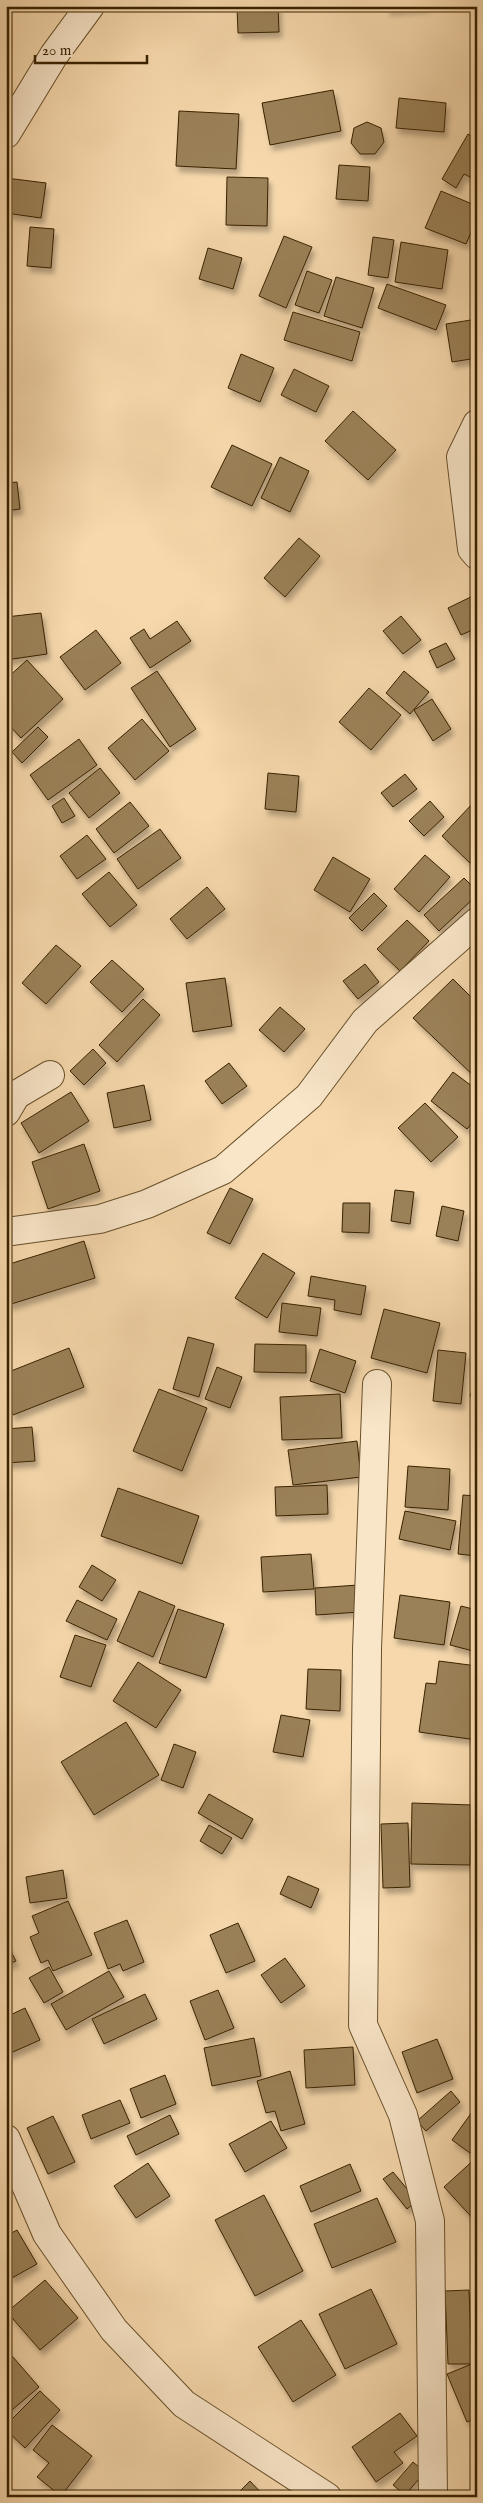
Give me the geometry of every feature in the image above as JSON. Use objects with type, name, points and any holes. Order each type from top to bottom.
[{"type":"street","points":[[6,134],[54,55],[90,6]]},
{"type":"street","points":[[477,424],[461,457],[472,549],[477,556]]},
{"type":"street","points":[[7,1229],[100,1219],[147,1204],[223,1170],[309,1096],[365,1021],[477,922]]},
{"type":"street","points":[[6,1112],[16,1095],[50,1075]]},
{"type":"street","points":[[377,1384],[367,1649],[363,2025],[403,2115],[430,2221],[433,2497]]},
{"type":"street","points":[[6,2139],[47,2234],[114,2330],[184,2404],[327,2497]]},
{"type":"building","points":[[237,6],[278,6],[279,32],[238,33]]},
{"type":"building","points":[[387,6],[427,6],[427,7],[387,10]]},
{"type":"building","points":[[333,90],[341,131],[270,145],[262,103]]},
{"type":"building","points":[[399,98],[446,103],[444,132],[396,128]]},
{"type":"building","points":[[179,111],[239,114],[236,169],[176,166]]},
{"type":"building","points":[[367,122],[381,128],[384,142],[375,154],[360,154],[351,143],[354,128]]},
{"type":"building","points":[[468,134],[477,139],[477,170],[472,178],[464,174],[456,188],[442,179]]},
{"type":"building","points":[[339,165],[370,167],[368,201],[336,199]]},
{"type":"building","points":[[227,177],[268,178],[267,226],[226,225]]},
{"type":"building","points":[[6,178],[46,183],[41,218],[6,213]]},
{"type":"building","points":[[441,191],[477,206],[477,218],[466,244],[425,228]]},
{"type":"building","points":[[30,227],[54,229],[51,268],[27,266]]},
{"type":"building","points":[[284,236],[312,247],[286,308],[259,296]]},
{"type":"building","points":[[373,237],[394,240],[388,278],[368,275]]},
{"type":"building","points":[[401,242],[448,250],[442,289],[395,282]]},
{"type":"building","points":[[208,248],[242,258],[233,289],[199,279]]},
{"type":"building","points":[[307,271],[332,280],[319,313],[295,305]]},
{"type":"building","points":[[336,277],[374,288],[362,328],[324,316]]},
{"type":"building","points":[[387,284],[446,305],[436,330],[378,308]]},
{"type":"building","points":[[293,312],[360,332],[352,361],[284,340]]},
{"type":"building","points":[[477,319],[477,358],[452,362],[446,324]]},
{"type":"building","points":[[241,354],[274,368],[260,402],[228,388]]},
{"type":"building","points":[[294,369],[329,386],[316,412],[281,395]]},
{"type":"building","points":[[353,411],[396,450],[368,480],[325,441]]},
{"type":"building","points":[[232,445],[272,464],[252,506],[211,487]]},
{"type":"building","points":[[280,457],[309,471],[290,512],[261,498]]},
{"type":"building","points":[[17,482],[20,509],[6,511],[6,483]]},
{"type":"building","points":[[299,538],[320,556],[285,597],[264,578]]},
{"type":"building","points":[[477,594],[477,628],[461,635],[448,608]]},
{"type":"building","points":[[41,613],[47,654],[6,660],[6,617]]},
{"type":"building","points":[[401,616],[421,640],[403,654],[383,631]]},
{"type":"building","points":[[177,621],[191,641],[150,668],[130,638],[144,629],[150,639]]},
{"type":"building","points":[[96,630],[121,663],[85,690],[60,657]]},
{"type":"building","points":[[446,643],[455,659],[437,668],[429,651]]},
{"type":"building","points":[[27,660],[63,699],[21,738],[6,722],[6,679]]},
{"type":"building","points":[[157,671],[196,729],[170,747],[131,688]]},
{"type":"building","points":[[404,671],[429,692],[410,714],[386,693]]},
{"type":"building","points":[[369,688],[401,715],[371,750],[339,722]]},
{"type":"building","points":[[432,699],[451,729],[433,741],[414,710]]},
{"type":"building","points":[[142,719],[169,751],[135,780],[108,748]]},
{"type":"building","points":[[38,727],[48,737],[22,763],[12,752]]},
{"type":"building","points":[[79,739],[97,765],[48,800],[30,775]]},
{"type":"building","points":[[100,768],[120,793],[89,818],[69,793]]},
{"type":"building","points":[[268,773],[299,776],[296,812],[265,809]]},
{"type":"building","points":[[405,774],[417,789],[393,807],[381,793]]},
{"type":"building","points":[[64,798],[75,816],[62,823],[52,806]]},
{"type":"building","points":[[430,801],[444,817],[424,836],[409,821]]},
{"type":"building","points":[[130,802],[149,826],[114,853],[96,829]]},
{"type":"building","points":[[474,802],[477,804],[477,856],[470,863],[442,836]]},
{"type":"building","points":[[160,829],[181,858],[138,889],[117,859]]},
{"type":"building","points":[[87,835],[106,859],[77,879],[60,856]]},
{"type":"building","points":[[425,855],[450,877],[419,912],[394,889]]},
{"type":"building","points":[[333,857],[370,879],[350,912],[314,890]]},
{"type":"building","points":[[109,872],[137,905],[110,927],[82,894]]},
{"type":"building","points":[[464,878],[477,891],[477,895],[439,931],[424,915]]},
{"type":"building","points":[[207,887],[225,909],[187,939],[170,919]]},
{"type":"building","points":[[374,893],[387,906],[362,931],[349,918]]},
{"type":"building","points":[[407,920],[429,941],[400,971],[377,949]]},
{"type":"building","points":[[56,945],[81,966],[46,1004],[22,983]]},
{"type":"building","points":[[112,960],[144,989],[122,1012],[90,982]]},
{"type":"building","points":[[365,964],[379,982],[358,999],[343,981]]},
{"type":"building","points":[[225,978],[232,1026],[193,1032],[186,983]]},
{"type":"building","points":[[453,979],[477,1003],[477,1079],[413,1018]]},
{"type":"building","points":[[143,999],[160,1015],[117,1062],[99,1045]]},
{"type":"building","points":[[280,1007],[305,1029],[284,1052],[259,1030]]},
{"type":"building","points":[[93,1049],[106,1063],[84,1085],[70,1071]]},
{"type":"building","points":[[229,1063],[247,1086],[222,1104],[205,1081]]},
{"type":"building","points":[[453,1072],[477,1090],[477,1117],[467,1129],[431,1101]]},
{"type":"building","points":[[144,1085],[151,1120],[114,1128],[107,1093]]},
{"type":"building","points":[[71,1092],[89,1121],[39,1153],[21,1123]]},
{"type":"building","points":[[425,1103],[458,1137],[431,1162],[398,1128]]},
{"type":"building","points":[[84,1144],[100,1191],[48,1209],[32,1162]]},
{"type":"building","points":[[230,1188],[253,1199],[230,1244],[207,1233]]},
{"type":"building","points":[[395,1190],[414,1192],[410,1224],[391,1221]]},
{"type":"building","points":[[343,1203],[370,1203],[369,1233],[342,1232]]},
{"type":"building","points":[[442,1206],[464,1211],[458,1241],[436,1236]]},
{"type":"building","points":[[84,1241],[95,1278],[8,1305],[6,1265]]},
{"type":"building","points":[[263,1253],[295,1273],[267,1318],[235,1298]]},
{"type":"building","points":[[311,1276],[366,1286],[361,1315],[334,1310],[335,1300],[308,1296]]},
{"type":"building","points":[[282,1303],[321,1308],[317,1336],[279,1332]]},
{"type":"building","points":[[384,1309],[440,1323],[427,1373],[371,1358]]},
{"type":"building","points":[[188,1337],[214,1344],[199,1397],[173,1389]]},
{"type":"building","points":[[255,1344],[306,1345],[306,1373],[254,1372]]},
{"type":"building","points":[[69,1348],[84,1387],[13,1415],[6,1399],[6,1373]]},
{"type":"building","points":[[320,1349],[356,1361],[345,1393],[310,1381]]},
{"type":"building","points":[[438,1350],[466,1353],[461,1404],[433,1401]]},
{"type":"building","points":[[217,1367],[242,1377],[230,1408],[205,1399]]},
{"type":"building","points":[[477,1375],[477,1398],[470,1396]]},
{"type":"building","points":[[159,1389],[207,1408],[182,1471],[133,1451]]},
{"type":"building","points":[[340,1394],[342,1438],[282,1440],[280,1397]]},
{"type":"building","points":[[32,1427],[35,1461],[6,1463],[6,1429]]},
{"type":"building","points":[[357,1441],[361,1477],[293,1485],[288,1450]]},
{"type":"building","points":[[408,1466],[450,1469],[448,1510],[405,1507]]},
{"type":"building","points":[[327,1485],[328,1514],[276,1516],[275,1487]]},
{"type":"building","points":[[118,1488],[199,1516],[182,1564],[101,1536]]},
{"type":"building","points":[[463,1495],[477,1496],[477,1556],[458,1554]]},
{"type":"building","points":[[405,1511],[456,1521],[450,1550],[399,1539]]},
{"type":"building","points":[[311,1554],[314,1589],[263,1592],[261,1557]]},
{"type":"building","points":[[92,1565],[116,1580],[102,1601],[79,1587]]},
{"type":"building","points":[[358,1585],[360,1612],[316,1615],[315,1588]]},
{"type":"building","points":[[139,1591],[175,1606],[153,1657],[117,1641]]},
{"type":"building","points":[[400,1595],[450,1602],[444,1645],[394,1638]]},
{"type":"building","points":[[77,1600],[117,1619],[107,1640],[66,1621]]},
{"type":"building","points":[[461,1606],[477,1610],[477,1652],[450,1645]]},
{"type":"building","points":[[178,1609],[224,1624],[206,1678],[159,1663]]},
{"type":"building","points":[[75,1635],[106,1645],[91,1687],[60,1677]]},
{"type":"building","points":[[439,1661],[477,1666],[477,1740],[419,1732],[426,1683],[436,1684]]},
{"type":"building","points":[[138,1662],[181,1690],[156,1728],[113,1701]]},
{"type":"building","points":[[308,1669],[341,1670],[340,1711],[306,1709]]},
{"type":"building","points":[[281,1715],[310,1720],[303,1757],[273,1752]]},
{"type":"building","points":[[126,1722],[159,1775],[94,1815],[61,1762]]},
{"type":"building","points":[[174,1744],[196,1752],[183,1788],[161,1780]]},
{"type":"building","points":[[209,1794],[253,1819],[242,1839],[198,1813]]},
{"type":"building","points":[[412,1803],[472,1805],[470,1865],[411,1864]]},
{"type":"building","points":[[408,1823],[410,1887],[383,1888],[381,1824]]},
{"type":"building","points":[[209,1825],[232,1838],[222,1854],[200,1841]]},
{"type":"building","points":[[63,1870],[67,1898],[30,1903],[26,1877]]},
{"type":"building","points":[[288,1876],[319,1889],[311,1908],[280,1894]]},
{"type":"building","points":[[68,1901],[92,1955],[53,1971],[48,1960],[41,1963],[30,1937],[39,1933],[32,1916]]},
{"type":"building","points":[[127,1920],[144,1962],[123,1971],[120,1964],[108,1969],[94,1933]]},
{"type":"building","points":[[238,1923],[255,1961],[226,1973],[210,1935]]},
{"type":"building","points":[[6,1942],[16,1961],[6,1965]]},
{"type":"building","points":[[285,1958],[305,1986],[281,2003],[261,1975]]},
{"type":"building","points":[[49,1967],[63,1992],[44,2003],[29,1978]]},
{"type":"building","points":[[109,1971],[124,1997],[66,2030],[51,2004]]},
{"type":"building","points":[[218,1990],[234,2028],[205,2040],[190,2001]]},
{"type":"building","points":[[145,1994],[157,2019],[104,2044],[92,2019]]},
{"type":"building","points":[[25,2008],[40,2040],[6,2055],[6,2017]]},
{"type":"building","points":[[254,2038],[261,2076],[212,2086],[204,2048]]},
{"type":"building","points":[[437,2039],[453,2079],[417,2093],[402,2052]]},
{"type":"building","points":[[353,2047],[355,2085],[306,2088],[304,2050]]},
{"type":"building","points":[[290,2071],[305,2124],[281,2131],[275,2111],[266,2113],[257,2081]]},
{"type":"building","points":[[165,2075],[176,2104],[141,2118],[130,2089]]},
{"type":"building","points":[[451,2091],[460,2102],[426,2131],[417,2121]]},
{"type":"building","points":[[120,2100],[130,2123],[91,2139],[82,2115]]},
{"type":"building","points":[[472,2112],[477,2116],[477,2145],[470,2153],[452,2140]]},
{"type":"building","points":[[170,2115],[179,2134],[136,2155],[127,2136]]},
{"type":"building","points":[[53,2116],[75,2162],[48,2174],[27,2128]]},
{"type":"building","points":[[271,2121],[287,2148],[245,2172],[229,2144]]},
{"type":"building","points":[[477,2157],[477,2223],[444,2187]]},
{"type":"building","points":[[148,2163],[170,2196],[136,2218],[114,2186]]},
{"type":"building","points":[[350,2164],[361,2191],[311,2212],[300,2186]]},
{"type":"building","points":[[393,2172],[417,2201],[407,2209],[383,2179]]},
{"type":"building","points":[[264,2195],[303,2271],[255,2296],[215,2220]]},
{"type":"building","points":[[377,2198],[396,2242],[332,2268],[314,2224]]},
{"type":"building","points":[[17,2230],[37,2264],[12,2278],[6,2269],[6,2236]]},
{"type":"building","points":[[45,2280],[78,2318],[40,2350],[7,2312]]},
{"type":"building","points":[[371,2289],[397,2344],[345,2369],[319,2314]]},
{"type":"building","points":[[469,2290],[472,2364],[448,2364],[445,2291]]},
{"type":"building","points":[[301,2320],[336,2375],[293,2402],[258,2347]]},
{"type":"building","points":[[6,2349],[39,2387],[6,2415]]},
{"type":"building","points":[[477,2362],[477,2418],[467,2422],[447,2374]]},
{"type":"building","points":[[40,2391],[60,2410],[25,2448],[6,2430],[6,2425]]},
{"type":"building","points":[[400,2413],[417,2436],[394,2452],[403,2463],[376,2482],[352,2447]]},
{"type":"building","points":[[52,2425],[92,2456],[61,2496],[37,2477],[49,2463],[33,2450]]},
{"type":"building","points":[[413,2462],[425,2472],[405,2495],[393,2485]]},
{"type":"building","points":[[250,2481],[265,2497],[234,2497]]}]
